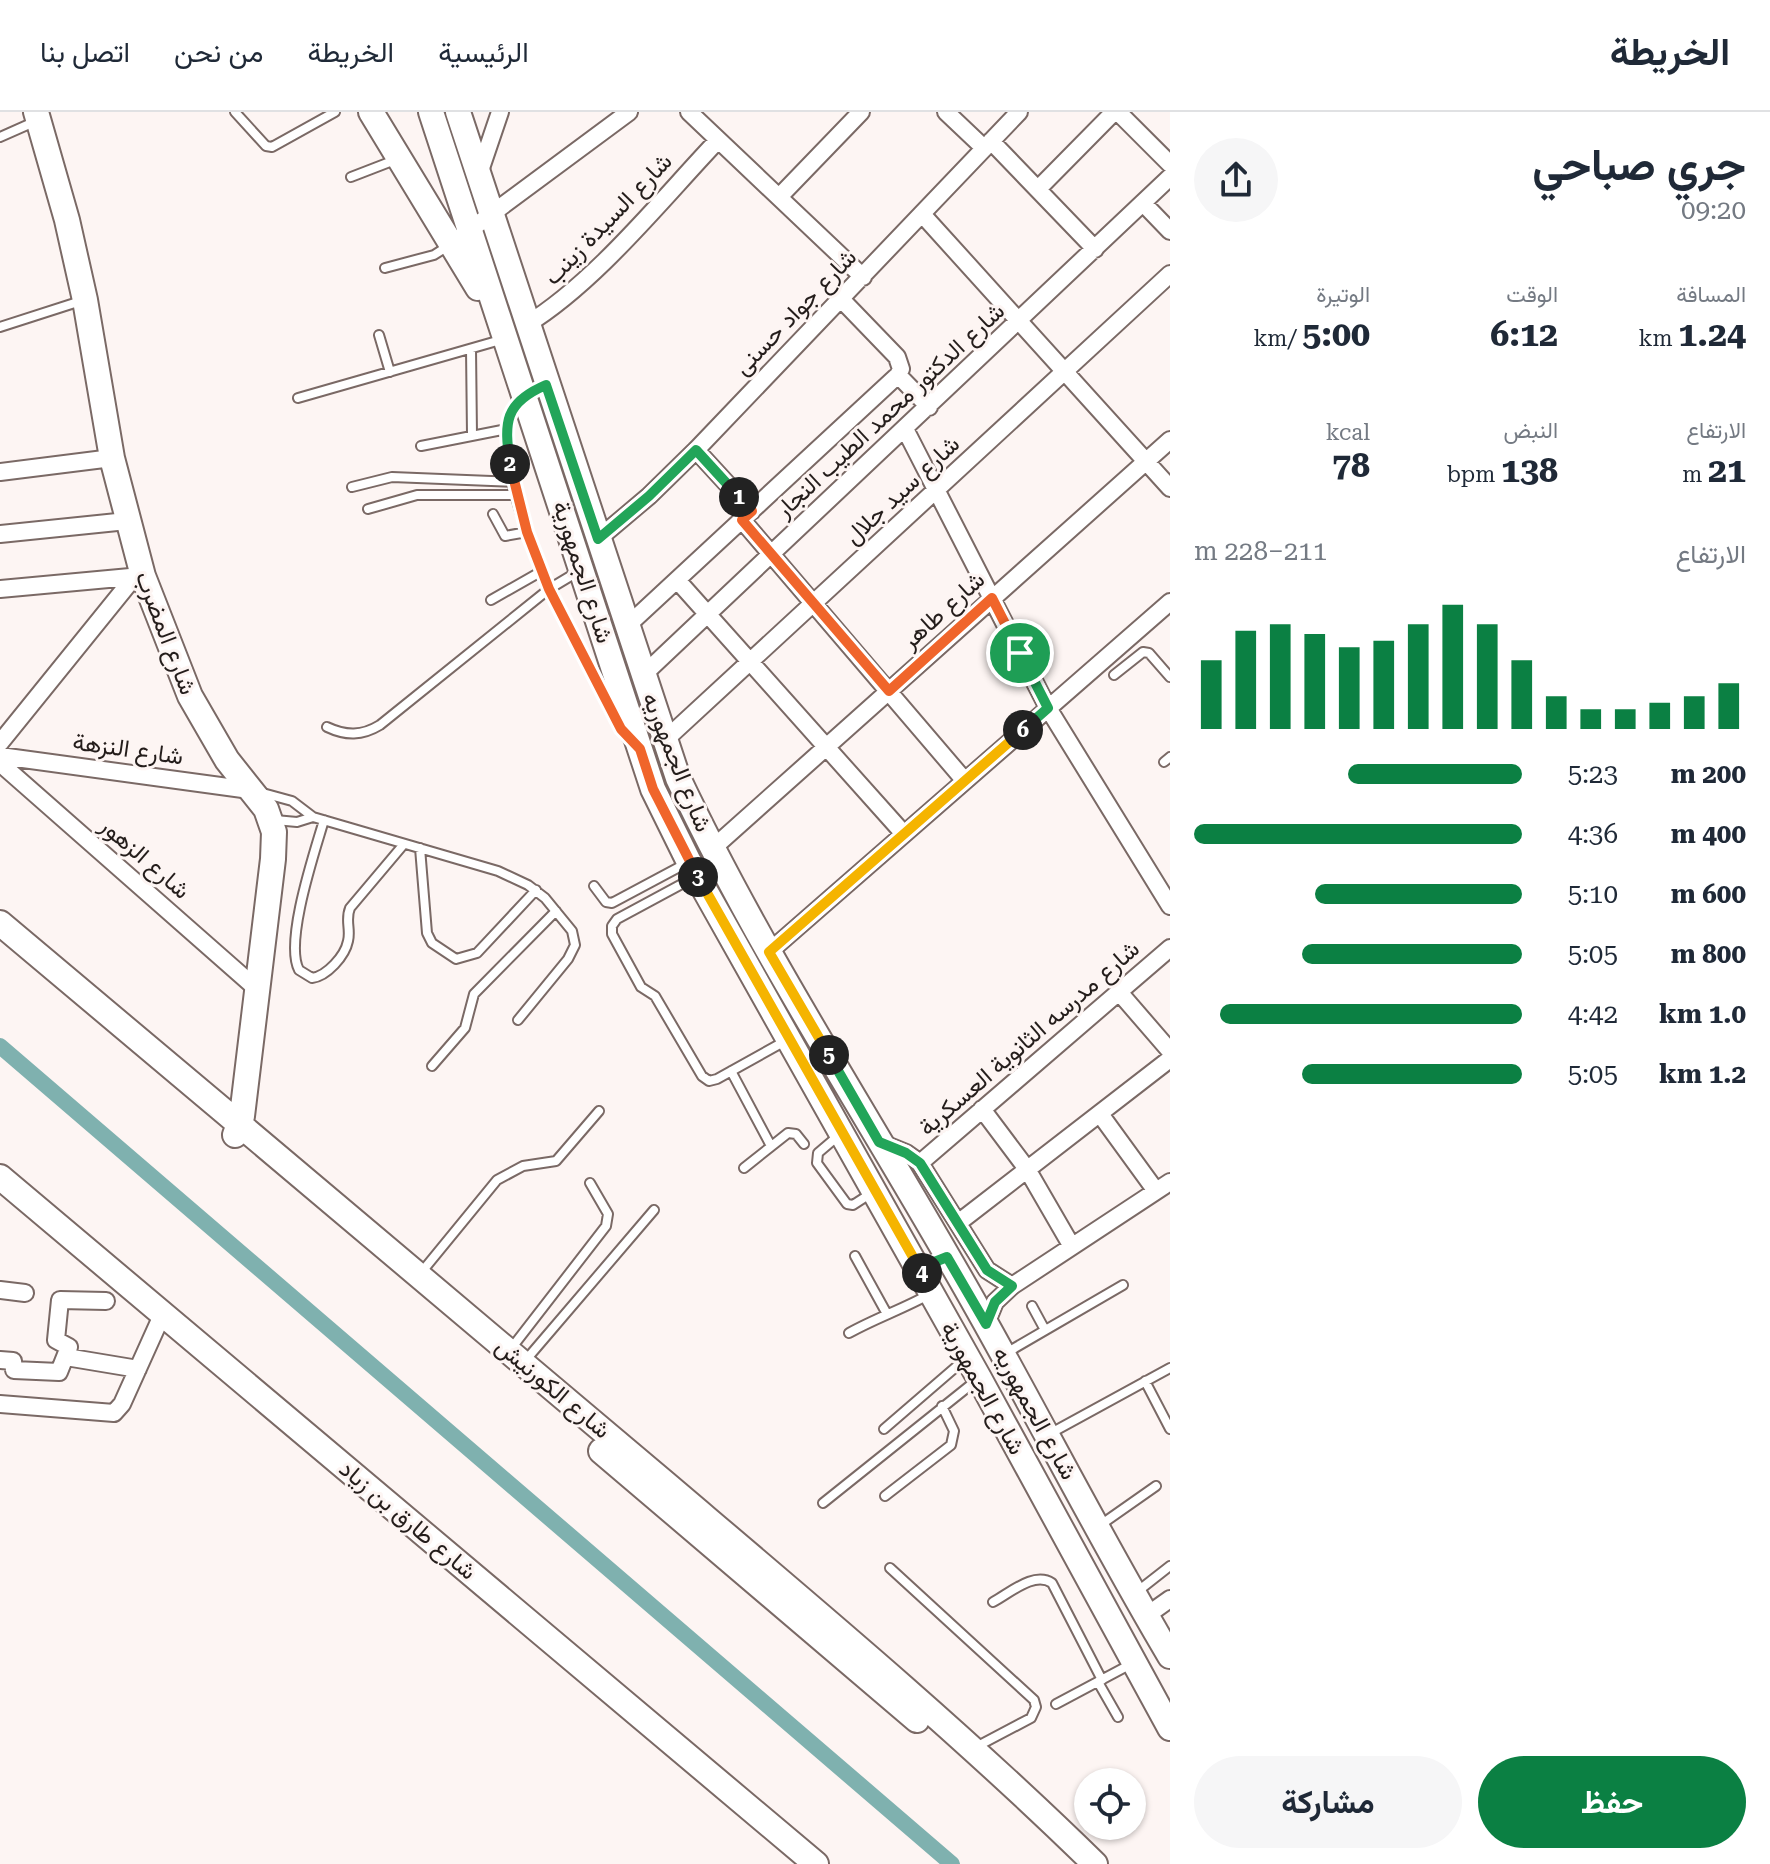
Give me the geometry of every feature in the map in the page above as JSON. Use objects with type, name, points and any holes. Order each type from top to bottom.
[{"type":"main road","points":[[371,112],[400,158],[460,236]]},
{"type":"main road","name":"شارع الجمهورية","points":[[431,112],[460,236],[503,334],[535,390],[583,569],[598,659],[640,749],[653,789],[787,1040],[875,1191],[1170,1728]]},
{"type":"main road","name":"شارع الجمهوريه","points":[[458,112],[526,325],[535,390],[598,539],[678,778],[712,849],[769,952],[986,1324],[1170,1656]]},
{"type":"main road","name":"شارع المضرب","points":[[37,116],[67,220],[85,300],[112,458],[139,576],[207,729],[270,820],[273,859],[237,1131]]},
{"type":"main road","name":"شارع الكورنيش","points":[[0,923],[962,1759],[1074,1864]]},
{"type":"main road","name":"شارع الكورنيش","points":[[0,943],[420,1274],[973,1748],[1095,1864]]},
{"type":"main road","name":"شارع طارق بن زياد","points":[[0,1177],[816,1864]]},
{"type":"main road","points":[[903,1243],[919,1239],[929,1228]]},
{"type":"main road","points":[[926,1284],[932,1263],[947,1257]]},
{"type":"street","points":[[479,174],[500,112]]},
{"type":"street","points":[[460,236],[492,216],[629,112]]},
{"type":"street","points":[[689,112],[863,277]]},
{"type":"street","points":[[779,197],[861,112]]},
{"type":"street","points":[[946,112],[988,144],[1038,189],[1095,249]]},
{"type":"street","name":"شارع جواد حسنى","points":[[598,539],[649,496],[696,450],[1019,112]]},
{"type":"street","points":[[1038,189],[1116,112],[1170,164]]},
{"type":"street","name":"شارع السيدة زينب","points":[[526,325],[557,306],[718,140]]},
{"type":"street","name":"شارع الدكتور محمد الطيب النجار","points":[[642,676],[1170,177]]},
{"type":"street","points":[[1143,203],[1170,231]]},
{"type":"street","points":[[922,214],[1170,488]]},
{"type":"street","name":"شارع سيد جلال","points":[[665,740],[1170,274]]},
{"type":"street","points":[[626,627],[898,375],[901,369],[897,357],[841,299]]},
{"type":"street","points":[[898,375],[929,407]]},
{"type":"street","points":[[905,429],[1048,708],[1170,906]]},
{"type":"street","name":"شارع طاهر","points":[[712,849],[1170,440]]},
{"type":"street","points":[[696,450],[747,515],[772,554],[965,781]]},
{"type":"street","points":[[0,472],[112,458]]},
{"type":"street","points":[[0,534],[127,521]]},
{"type":"street","points":[[0,589],[139,576]]},
{"type":"street","points":[[0,743],[139,576]]},
{"type":"street","points":[[677,580],[904,834]]},
{"type":"street","points":[[769,952],[1170,602]]},
{"type":"street","name":"شارع النزهة","points":[[0,756],[250,790]]},
{"type":"street","name":"شارع الزهور","points":[[0,763],[258,990]]},
{"type":"street","name":"شارع مدرسه الثانوية العسكرية","points":[[920,1163],[1170,948]]},
{"type":"street","points":[[1119,992],[1170,1051]]},
{"type":"street","points":[[958,1223],[1170,1059]]},
{"type":"street","points":[[982,1109],[1027,1169],[1071,1245]]},
{"type":"street","points":[[986,1324],[995,1302],[1012,1286],[1163,1186],[1100,1114]]},
{"type":"street","points":[[879,1142],[906,1153],[920,1163],[987,1270],[1012,1286]]},
{"type":"street","points":[[0,1290],[25,1293]]},
{"type":"street","points":[[0,1360],[13,1361],[14,1370],[57,1372],[66,1357],[68,1346],[56,1340],[60,1300],[106,1301]]},
{"type":"street","points":[[0,1404],[114,1413],[163,1313]]},
{"type":"street","points":[[66,1357],[138,1369]]},
{"type":"street","points":[[1146,1616],[1170,1599]]},
{"type":"lane","points":[[235,112],[266,146],[272,147],[335,112]]},
{"type":"lane","points":[[0,137],[37,116]]},
{"type":"lane","points":[[351,177],[400,158]]},
{"type":"lane","points":[[385,268],[434,255],[460,236]]},
{"type":"lane","points":[[0,327],[85,300]]},
{"type":"lane","points":[[298,398],[471,349],[503,334]]},
{"type":"lane","points":[[379,335],[390,372]]},
{"type":"lane","points":[[471,349],[472,435]]},
{"type":"lane","points":[[535,390],[509,417],[507,429],[517,495],[527,532],[549,589],[598,659]]},
{"type":"lane","points":[[421,446],[507,429]]},
{"type":"lane","points":[[352,487],[385,477],[514,482]]},
{"type":"lane","points":[[368,509],[417,495],[517,495]]},
{"type":"lane","points":[[493,514],[505,536],[527,532]]},
{"type":"lane","points":[[327,727],[348,734],[360,734],[380,725],[549,589],[583,569]]},
{"type":"lane","points":[[491,600],[542,571]]},
{"type":"lane","points":[[1114,651],[1126,664]]},
{"type":"lane","points":[[1114,675],[1140,652],[1146,652],[1170,677]]},
{"type":"lane","points":[[250,790],[292,801],[313,817],[498,871],[536,890],[572,931],[573,953],[518,1020]]},
{"type":"lane","points":[[270,820],[297,822],[313,817]]},
{"type":"lane","points":[[324,820],[303,894],[295,956],[299,970],[312,978],[326,973],[344,950],[348,940],[346,921],[350,908],[404,844]]},
{"type":"lane","points":[[420,848],[427,933],[432,943],[456,959],[477,953],[536,890]]},
{"type":"lane","points":[[594,886],[606,902],[612,903],[693,869]]},
{"type":"lane","points":[[693,869],[617,919],[612,930],[641,987],[655,996],[702,1076],[713,1081],[787,1040]]},
{"type":"lane","points":[[432,1066],[465,1028],[474,994],[556,911]]},
{"type":"lane","points":[[731,1071],[771,1146]]},
{"type":"lane","points":[[420,1274],[497,1180],[523,1166],[556,1161],[599,1111]]},
{"type":"lane","points":[[744,1168],[791,1133],[796,1134],[804,1144]]},
{"type":"lane","points":[[842,1133],[818,1153],[816,1161],[847,1204],[853,1205],[875,1191]]},
{"type":"lane","points":[[516,1356],[606,1226],[608,1214],[590,1183]]},
{"type":"lane","points":[[516,1356],[654,1210]]},
{"type":"lane","points":[[855,1256],[887,1314]]},
{"type":"lane","points":[[849,1333],[900,1311],[926,1284]]},
{"type":"lane","points":[[1001,1355],[1123,1285]]},
{"type":"lane","points":[[1032,1306],[1045,1330]]},
{"type":"lane","points":[[823,1503],[942,1406],[973,1368]]},
{"type":"lane","points":[[884,1429],[973,1368]]},
{"type":"lane","points":[[1047,1435],[1170,1368]]},
{"type":"lane","points":[[1145,1381],[1170,1429]]},
{"type":"lane","points":[[885,1496],[951,1445],[954,1431],[942,1406]]},
{"type":"lane","points":[[1098,1526],[1156,1486]]},
{"type":"lane","points":[[1134,1594],[1170,1566]]},
{"type":"lane","points":[[890,1568],[1034,1700],[1036,1707],[1031,1718],[973,1748]]},
{"type":"lane","points":[[993,1602],[1035,1579],[1047,1579],[1118,1717]]},
{"type":"lane","points":[[1056,1704],[1134,1663]]},
{"type":"waterway","points":[[0,1046],[952,1864]]},
{"type":"route","points":[[546,385],[598,539],[649,496],[696,450],[752,511],[742,520],[889,691],[992,598],[1020,653],[1048,708],[769,952],[879,1142],[906,1153],[920,1163],[987,1270],[1012,1286],[995,1302],[986,1324],[947,1257],[932,1263],[920,1275],[679,843],[653,789],[640,749],[621,729],[544,577],[527,532],[514,482],[507,437],[509,417],[524,395],[546,385]]}]
